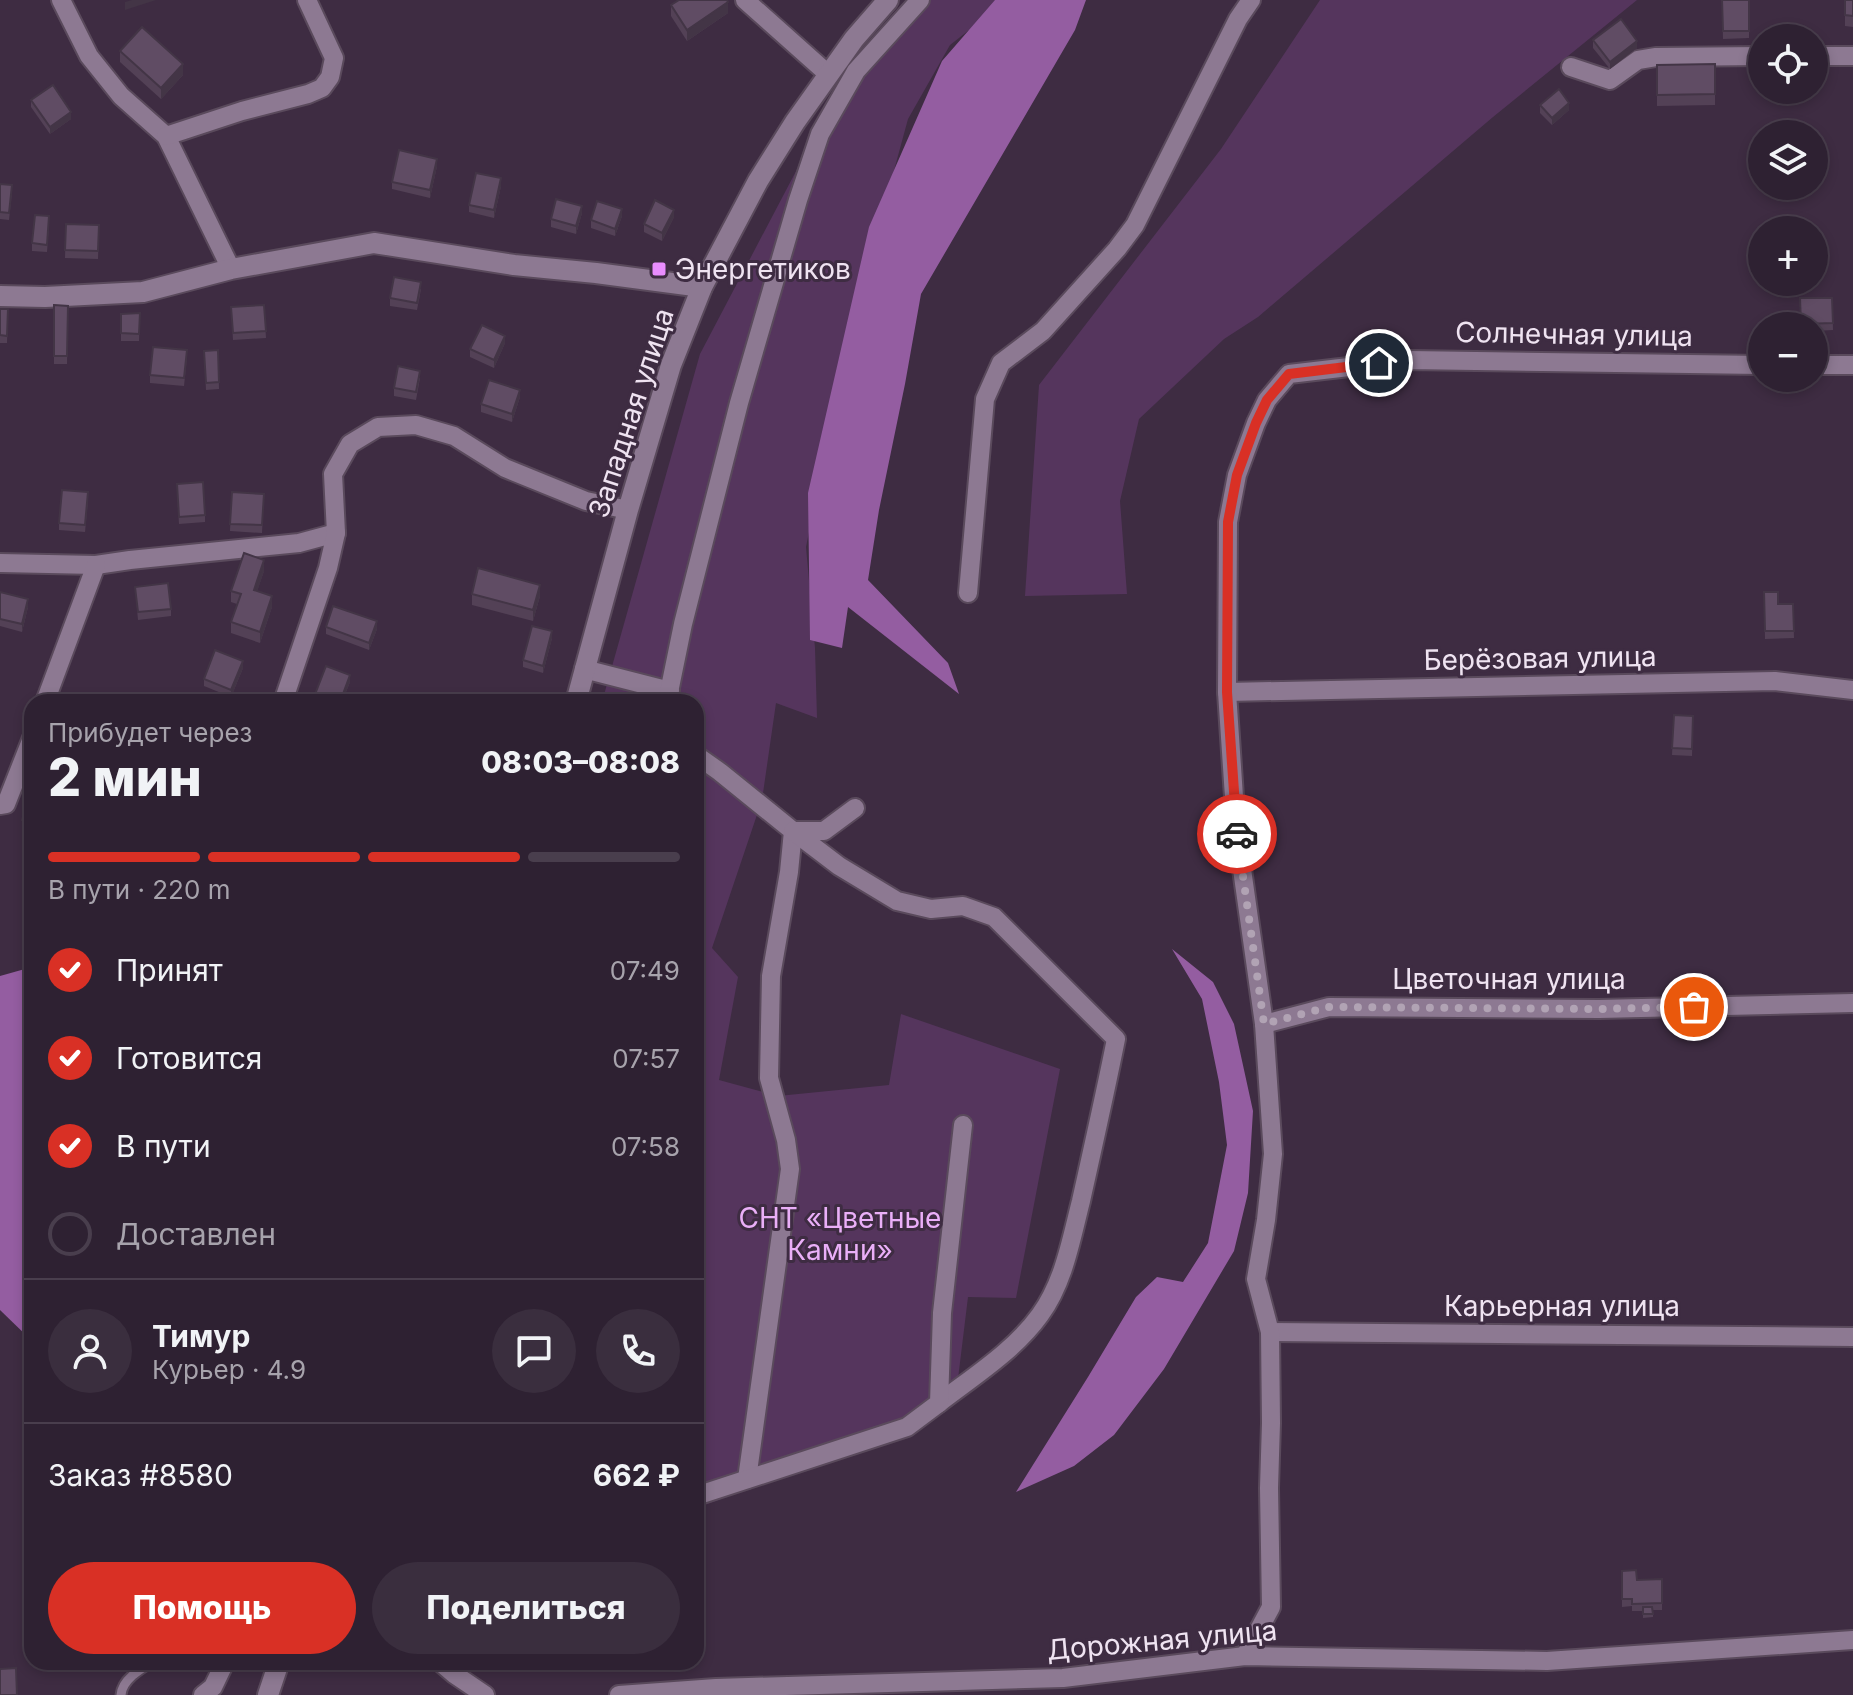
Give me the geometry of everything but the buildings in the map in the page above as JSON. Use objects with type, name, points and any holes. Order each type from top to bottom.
[{"type":"main road","name":"Западная улица","points":[[578,694],[671,365],[702,287],[758,181],[828,74],[888,0]]},
{"type":"main road","points":[[0,296],[143,292],[231,269],[374,243],[514,265],[702,287]]},
{"type":"main road","points":[[268,1695],[276,1670]]},
{"type":"street","points":[[61,0],[89,56],[121,96],[166,136],[231,269]]},
{"type":"street","points":[[166,136],[322,88],[330,77],[334,58],[307,0]]},
{"type":"street","points":[[745,0],[828,74]]},
{"type":"street","points":[[668,694],[739,403],[820,134],[856,71],[920,0]]},
{"type":"street","points":[[968,593],[985,399],[1001,363],[1043,331],[1135,225],[1238,19],[1251,0]]},
{"type":"street","points":[[1571,67],[1610,80],[1638,60],[1748,56]]},
{"type":"street","points":[[1828,56],[1853,56]]},
{"type":"street","name":"Солнечная улица","points":[[1227,692],[1228,522],[1237,475],[1267,400],[1289,374],[1409,360],[1748,365]]},
{"type":"street","points":[[1828,365],[1853,365]]},
{"type":"street","points":[[286,694],[328,568],[336,533],[333,474],[350,444],[378,427],[416,425],[454,436],[505,468],[586,501],[628,510]]},
{"type":"street","points":[[0,563],[96,565],[299,543],[336,533]]},
{"type":"street","points":[[48,694],[96,565]]},
{"type":"street","points":[[584,669],[662,694]]},
{"type":"street","name":"Берёзовая улица","points":[[1227,692],[1775,681],[1853,690]]},
{"type":"street","points":[[1227,692],[1236,827],[1264,1024],[1273,1154],[1256,1279],[1270,1332],[1271,1607],[1245,1656]]},
{"type":"street","points":[[3,804],[24,756]]},
{"type":"street","points":[[704,761],[839,866],[897,901],[931,909],[963,906],[994,917],[1116,1039],[1073,1234],[1057,1287],[1040,1315],[1017,1342],[907,1427],[704,1493]]},
{"type":"street","points":[[793,831],[824,831],[855,808]]},
{"type":"street","points":[[747,1479],[790,1169],[786,1140],[769,1078],[771,976],[793,831]]},
{"type":"street","name":"Цветочная улица","points":[[1264,1024],[1329,1007],[1599,1009],[1853,1003]]},
{"type":"street","points":[[939,1403],[942,1313],[963,1125]]},
{"type":"street","name":"Карьерная улица","points":[[1270,1332],[1853,1337]]},
{"type":"street","name":"Дорожная улица","points":[[619,1695],[716,1688],[1063,1678],[1245,1656],[1547,1661],[1853,1640]]},
{"type":"street","points":[[203,1695],[213,1687],[221,1670]]},
{"type":"street","points":[[449,1670],[485,1695]]},
{"type":"lane","points":[[121,1695],[121,1688],[139,1670]]},
{"type":"green space","name":"СНТ «Цветные Камни»","points":[[917,0],[1005,0],[950,45],[908,119],[847,343],[806,547],[815,648],[817,718],[776,703],[762,800],[712,948],[738,977],[719,1080],[778,1096],[889,1085],[901,1014],[1060,1069],[1016,1298],[968,1297],[957,1387],[821,1463],[704,1505],[704,694],[604,694],[700,354],[836,95]]},
{"type":"green space","points":[[1320,0],[1637,0],[1493,117],[1258,317],[1224,339],[1139,419],[1120,501],[1127,594],[1025,596],[1039,385],[1221,149]]},
{"type":"shaded area","points":[[995,0],[1086,0],[1075,30],[921,294],[868,580],[948,663],[959,694],[848,607],[842,648],[810,640],[808,493],[869,227],[942,61]]},
{"type":"shaded area","points":[[1172,949],[1213,982],[1234,1024],[1253,1111],[1248,1193],[1234,1251],[1164,1369],[1114,1435],[1074,1466],[1016,1492],[1136,1297],[1157,1277],[1183,1282],[1208,1243],[1227,1145],[1219,1082],[1202,999]]},
{"type":"shaded area","points":[[24,969],[24,1333],[0,1310],[0,976]]},
{"type":"way so far","points":[[1237,834],[1264,1024],[1329,1007],[1694,1007]]},
{"type":"place","name":"Энергетиков","points":[[659,269]]},
{"type":"route","points":[[1237,834],[1227,692],[1228,522],[1237,475],[1267,400],[1289,374],[1379,363]]}]
